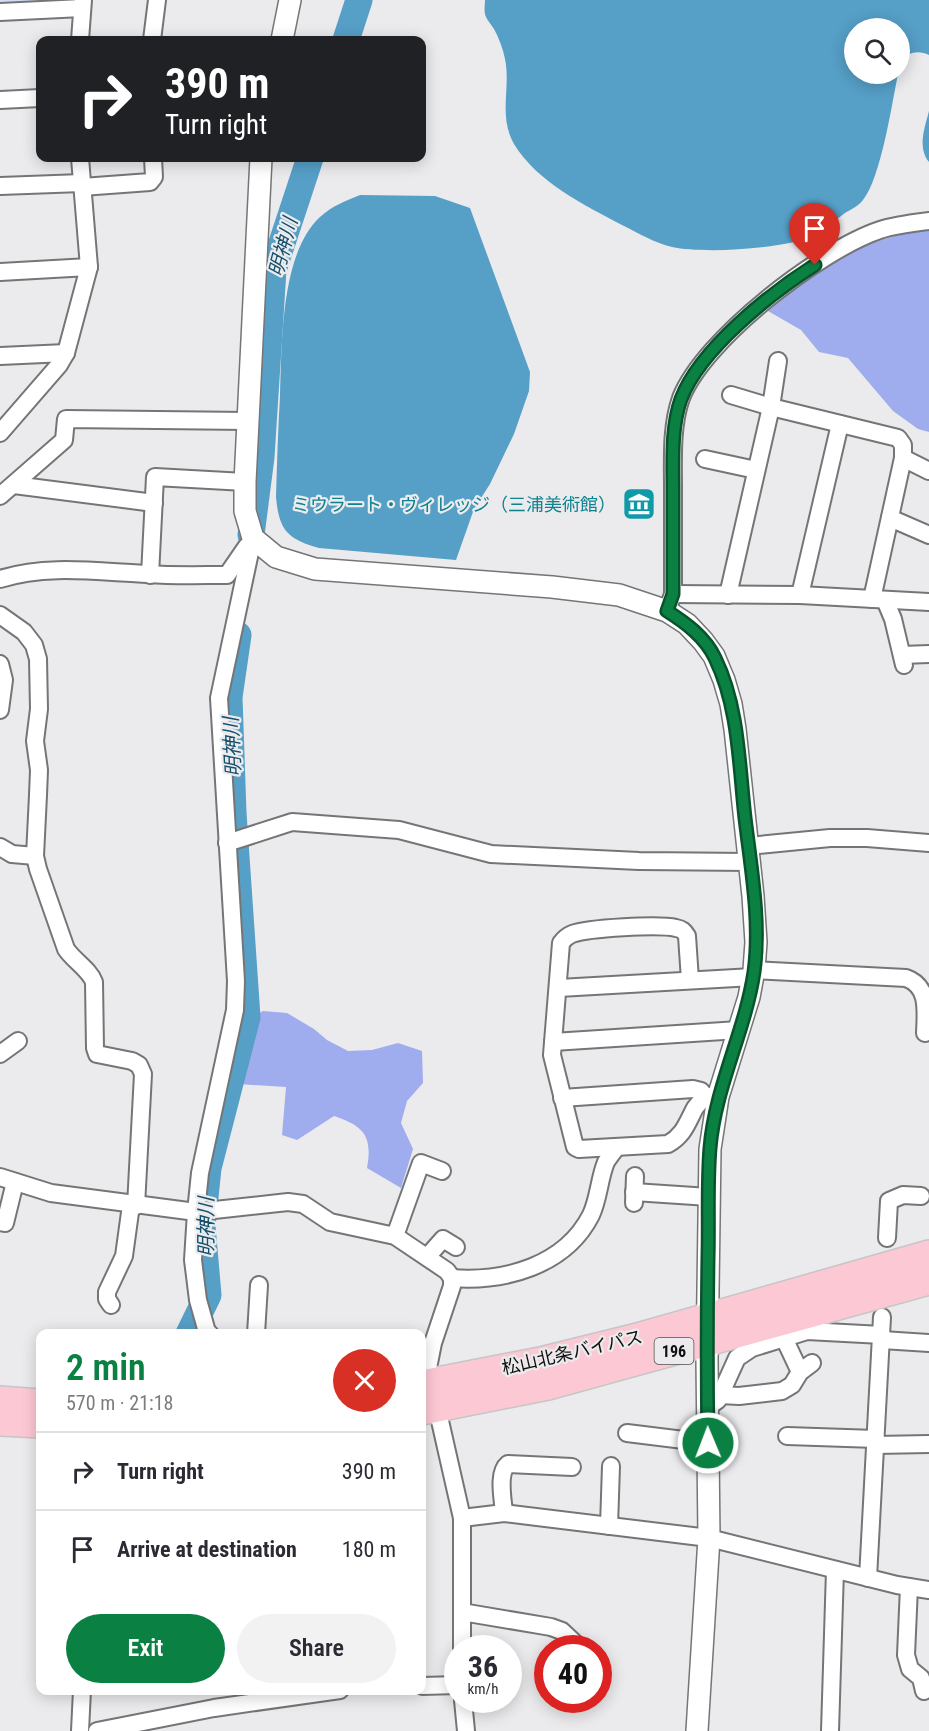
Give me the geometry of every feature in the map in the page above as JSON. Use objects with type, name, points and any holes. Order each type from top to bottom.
[{"type":"highway","name":"松山北条バイパス","points":[[430,1409],[548,1386],[707,1329],[926,1268]]},
{"type":"highway","name":"松山北条バイパス","points":[[426,1374],[540,1361],[707,1329]]},
{"type":"highway","points":[[0,1400],[36,1403]]},
{"type":"highway","points":[[0,1422],[36,1424]]},
{"type":"street","points":[[152,36],[157,0]]},
{"type":"street","points":[[283,36],[291,0]]},
{"type":"street","points":[[0,12],[82,4],[80,36]]},
{"type":"street","points":[[0,100],[36,98]]},
{"type":"street","points":[[0,433],[59,365],[66,352],[89,267],[80,162]]},
{"type":"street","points":[[0,186],[150,182],[154,177],[153,162]]},
{"type":"street","points":[[206,1329],[198,1300],[193,1260],[196,1212],[200,1173],[235,1010],[236,981],[219,698],[253,538],[245,511],[245,482],[261,162]]},
{"type":"street","points":[[697,1731],[709,1538],[708,1443],[714,1401],[707,1329],[712,1096],[739,1030],[753,974],[756,942],[734,721],[724,680],[714,656],[670,602],[676,418],[681,398],[700,365],[726,336],[788,282],[828,256],[879,231],[929,221]]},
{"type":"street","points":[[0,272],[89,267]]},
{"type":"street","points":[[0,356],[66,352]]},
{"type":"street","points":[[728,594],[771,406],[778,361]]},
{"type":"street","points":[[730,396],[898,438],[903,445],[903,458],[890,518],[879,600],[893,619],[903,660],[929,654]]},
{"type":"street","points":[[0,496],[64,440],[66,419],[248,421]]},
{"type":"street","points":[[800,596],[840,424]]},
{"type":"street","points":[[903,458],[929,471]]},
{"type":"street","points":[[705,459],[756,470]]},
{"type":"street","points":[[150,575],[155,477],[245,482]]},
{"type":"street","points":[[14,485],[154,503]]},
{"type":"street","points":[[890,518],[929,535]]},
{"type":"street","points":[[253,538],[276,557],[315,569],[552,587],[670,602],[728,594],[929,602]]},
{"type":"street","points":[[0,579],[38,571],[71,570],[150,575],[227,575],[253,538]]},
{"type":"street","points":[[0,615],[24,632],[34,645],[38,659],[39,709],[35,741],[39,770],[35,856],[66,949],[73,960],[92,974],[97,1054],[132,1061],[139,1065],[143,1074],[134,1206],[124,1256],[107,1293],[107,1299],[111,1305]]},
{"type":"street","points":[[0,664],[4,680],[0,710]]},
{"type":"street","points":[[227,843],[292,822],[399,830],[491,854],[639,861],[749,854],[830,838],[867,838],[929,843]]},
{"type":"street","points":[[0,847],[12,854],[35,856]]},
{"type":"street","points":[[690,980],[687,936],[683,930],[654,926],[574,933],[565,938],[559,951],[552,1055],[574,1147],[579,1149],[668,1144],[677,1139],[686,1129],[697,1105],[712,1096]]},
{"type":"street","points":[[558,988],[753,974],[906,978],[917,981],[923,988],[926,1002],[925,1033]]},
{"type":"street","points":[[553,1042],[739,1030]]},
{"type":"street","points":[[0,1054],[18,1041]]},
{"type":"street","points":[[562,1098],[693,1089],[712,1096]]},
{"type":"street","points":[[0,1222],[5,1223],[8,1180],[51,1193],[134,1206],[196,1212],[288,1202],[303,1204],[330,1222],[394,1236],[427,1257],[452,1278],[479,1279],[501,1276],[548,1260],[565,1249],[591,1215],[606,1161],[617,1147]]},
{"type":"street","points":[[394,1236],[421,1163],[442,1171]]},
{"type":"street","points":[[634,1190],[709,1197]]},
{"type":"street","points":[[887,1238],[889,1201],[903,1195],[921,1196]]},
{"type":"street","points":[[427,1257],[443,1239],[456,1247]]},
{"type":"street","points":[[452,1278],[452,1286],[433,1343],[426,1374],[430,1409],[462,1518],[462,1635]]},
{"type":"street","points":[[256,1329],[259,1285]]},
{"type":"street","points":[[868,1578],[882,1317]]},
{"type":"street","points":[[714,1401],[737,1358],[752,1348],[807,1331],[929,1343]]},
{"type":"street","points":[[714,1401],[782,1391],[792,1385],[806,1367],[784,1338]]},
{"type":"street","points":[[627,1433],[708,1443]]},
{"type":"street","points":[[787,1436],[929,1444]]},
{"type":"street","points":[[504,1513],[503,1467],[508,1464],[572,1467]]},
{"type":"street","points":[[609,1526],[611,1466]]},
{"type":"street","points":[[462,1518],[504,1513],[709,1538],[868,1578],[929,1590]]},
{"type":"street","points":[[830,1731],[835,1570]]},
{"type":"street","points":[[909,1587],[906,1655],[910,1669],[921,1678],[924,1690]]},
{"type":"street","points":[[462,1612],[551,1627],[566,1635]]},
{"type":"street","points":[[426,1686],[444,1685]]},
{"type":"street","points":[[80,1731],[82,1695]]},
{"type":"street","points":[[97,1731],[214,1708],[305,1695]]},
{"type":"street","points":[[464,1713],[466,1731]]},
{"type":"shaded area","points":[[0,0],[73,0],[71,4],[0,8]]},
{"type":"shaded area","points":[[485,0],[929,0],[929,55],[910,54],[910,18],[844,18],[844,84],[896,84],[880,158],[863,200],[820,233],[803,240],[745,249],[686,249],[653,240],[592,209],[548,181],[524,158],[509,133],[506,112],[505,59],[498,36],[485,11]]},
{"type":"shaded area","points":[[929,111],[929,162],[923,150],[923,143]]},
{"type":"shaded area","points":[[360,195],[435,196],[470,208],[530,372],[529,391],[514,434],[490,484],[474,509],[456,560],[319,548],[292,537],[279,518],[276,497],[281,352],[290,276],[297,253],[307,233],[320,217],[334,207]]},
{"type":"shaded area","points":[[929,230],[929,432],[918,429],[893,411],[848,358],[819,352],[801,330],[768,311],[804,282],[842,257],[883,239]]},
{"type":"shaded area","points":[[263,1011],[287,1013],[348,1051],[372,1050],[398,1043],[422,1051],[423,1083],[407,1101],[401,1123],[413,1149],[401,1188],[367,1168],[367,1140],[359,1128],[334,1116],[297,1140],[282,1135],[286,1087],[238,1084],[254,1016]]},
{"type":"waterway","name":"明神川","points":[[347,36],[359,0]]},
{"type":"waterway","name":"明神川","points":[[251,535],[261,457],[273,270],[309,162]]},
{"type":"waterway","name":"明神川","points":[[191,1329],[208,1295],[202,1226],[208,1168],[247,1017],[233,813],[229,697],[238,635]]},
{"type":"place","name":"ミウラート・ヴィレッジ（三浦美術館）","points":[[639,504]]},
{"type":"route","points":[[708,1443],[710,1149],[718,1097],[749,997],[756,942],[753,896],[731,704],[714,656],[687,624],[667,611],[673,594],[673,458],[676,418],[681,398],[690,381],[700,365],[726,336],[788,282],[815,265]]}]
